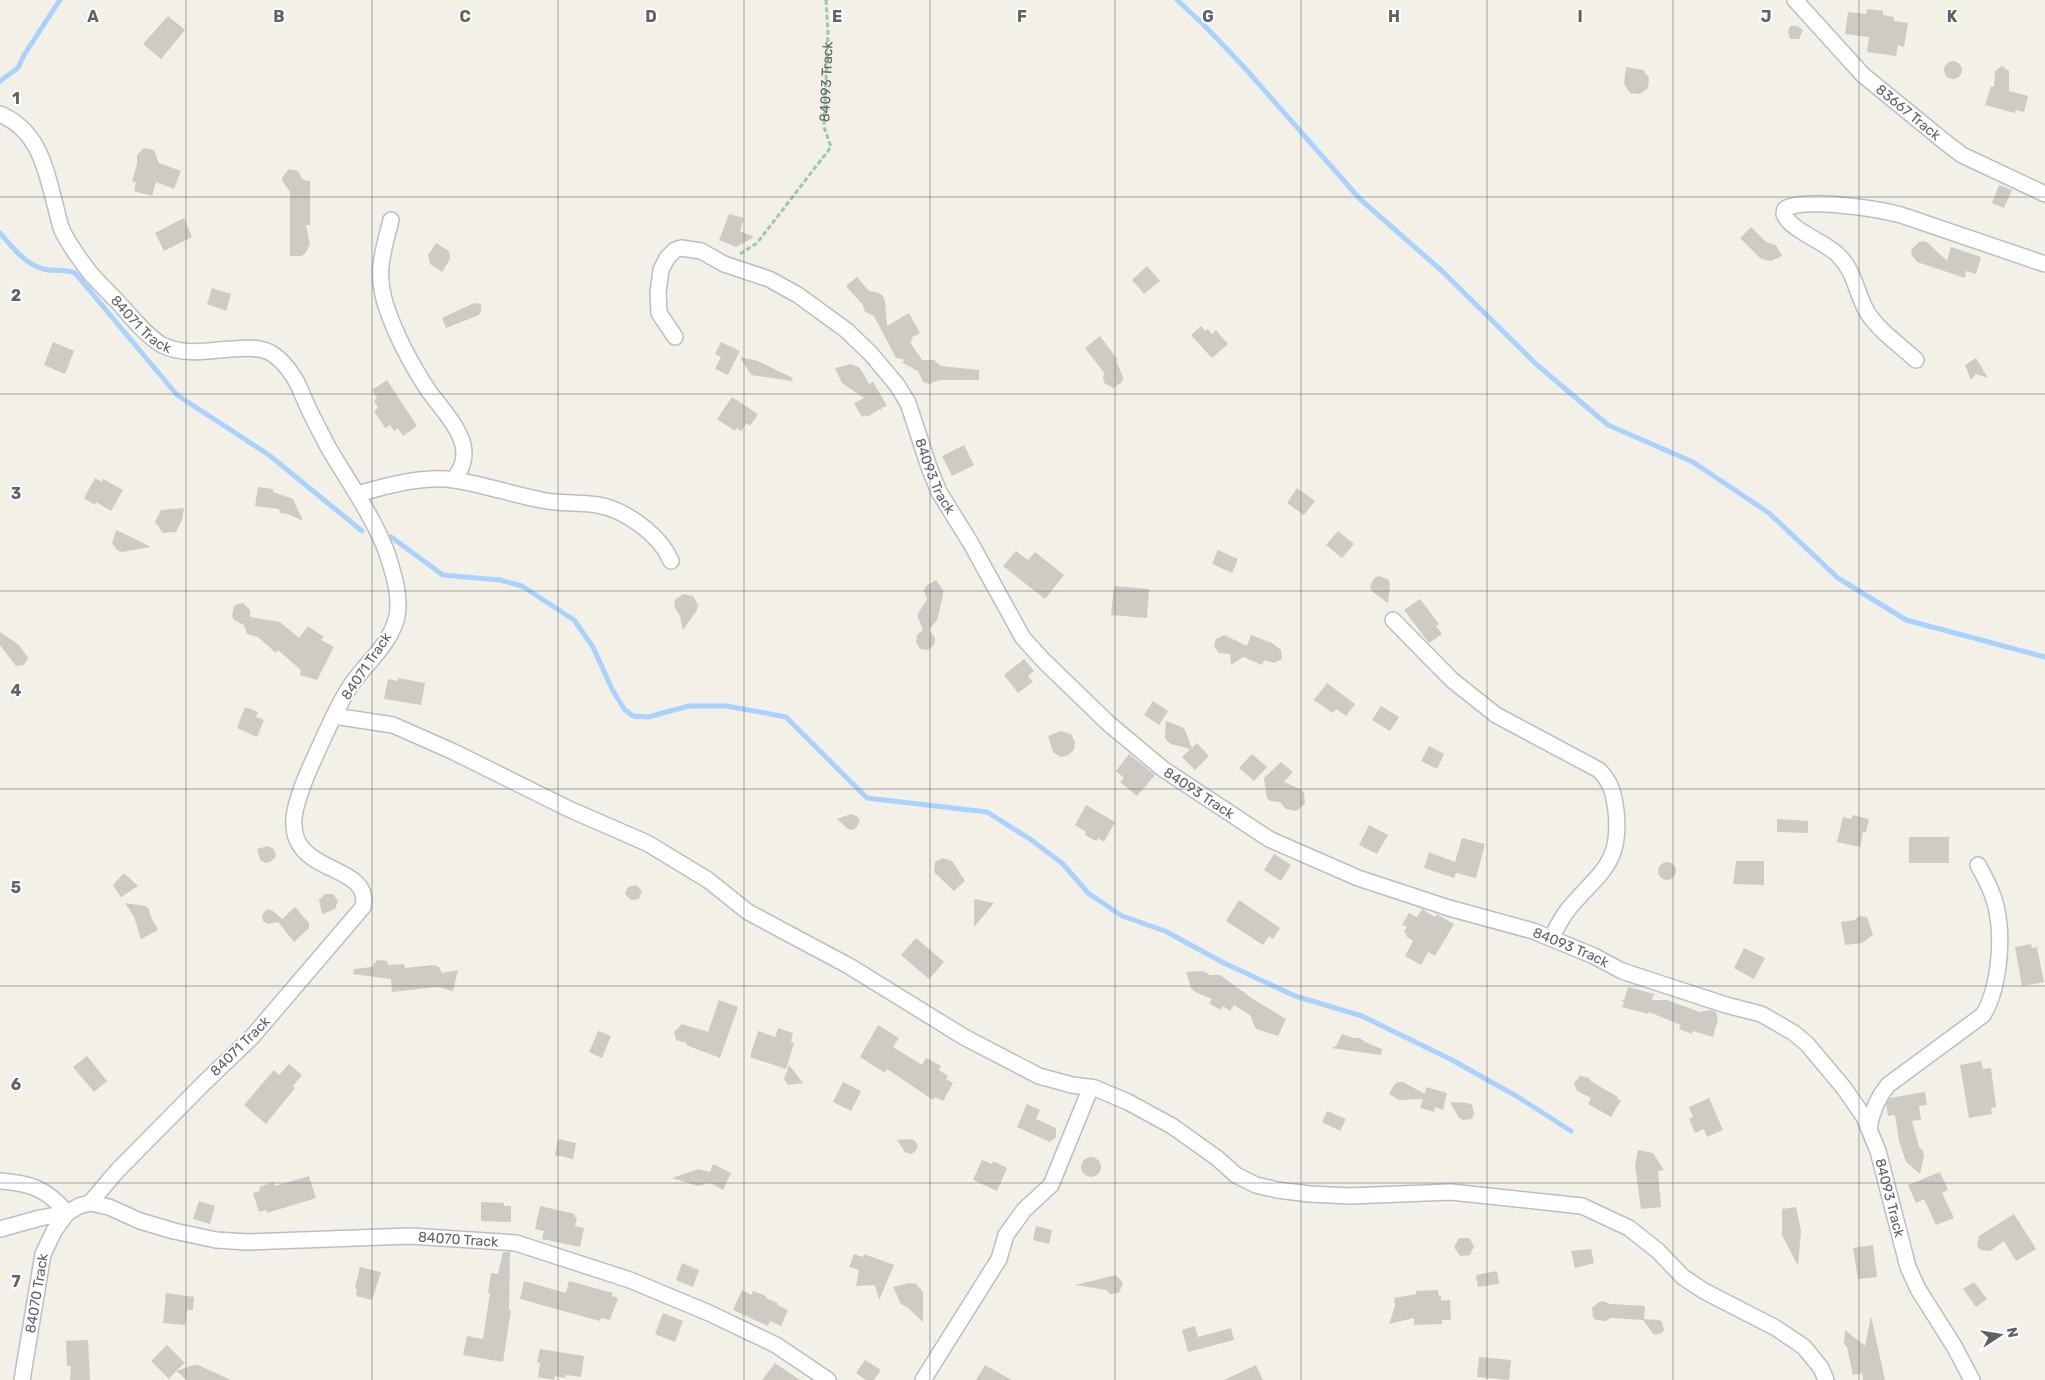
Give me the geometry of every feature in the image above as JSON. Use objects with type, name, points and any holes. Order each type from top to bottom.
[{"type":"street","name":"83667 Track","points":[[1795,0],[1863,75],[1945,142],[1962,155],[2045,194]]},
{"type":"street","name":"84071 Track","points":[[0,114],[15,121],[30,135],[46,169],[62,228],[91,274],[144,330],[161,344],[180,351],[261,349],[272,354],[294,377],[329,448],[357,494],[386,552],[398,603],[397,617],[376,656],[351,685],[334,716],[307,773],[295,812],[294,829],[297,842],[306,854],[316,861],[356,881],[363,892],[363,907],[252,1037],[204,1082],[117,1171],[90,1202]]},
{"type":"street","points":[[1916,360],[1868,314],[1851,271],[1839,256],[1827,245],[1791,224],[1784,214],[1785,209],[1795,205],[1816,205],[1878,209],[2045,264]]},
{"type":"street","points":[[391,220],[380,262],[381,283],[386,305],[403,349],[428,390],[457,431],[464,459],[460,471],[453,480]]},
{"type":"street","points":[[675,337],[659,313],[657,304],[661,270],[667,258],[675,250],[681,248],[701,252],[724,264]]},
{"type":"street","name":"84093 Track","points":[[724,264],[769,279],[798,295],[846,330],[871,354],[897,385],[908,403],[939,492],[970,542],[1023,638],[1108,723],[1163,769],[1270,839],[1350,874],[1449,908],[1552,938],[1594,956],[1622,971],[1726,1005],[1761,1014],[1778,1022],[1807,1044],[1844,1088],[1869,1128],[1878,1151],[1908,1267],[1918,1289],[1954,1346],[1972,1380]]},
{"type":"street","points":[[357,494],[396,484],[453,480],[543,501],[599,505],[614,510],[636,522],[659,540],[671,561]]},
{"type":"street","points":[[1393,620],[1452,680],[1496,715],[1598,770],[1609,780],[1615,796],[1617,821],[1616,843],[1612,856],[1605,870],[1566,911],[1552,938]]},
{"type":"street","points":[[334,716],[393,725],[454,752],[571,810],[647,843],[708,880],[748,912],[848,966],[997,1055],[1039,1076],[1108,1092],[1172,1126],[1236,1174],[1256,1185],[1277,1190],[1350,1196],[1451,1192],[1582,1206],[1629,1228],[1658,1251],[1683,1277],[1704,1291],[1776,1328],[1804,1347],[1821,1368],[1826,1380]]},
{"type":"street","points":[[1869,1128],[1872,1112],[1879,1095],[1888,1085],[1983,1015],[1990,1004],[1995,985],[1999,930],[1997,910],[1989,884],[1978,865]]},
{"type":"street","points":[[923,1380],[1000,1258],[1006,1235],[1024,1210],[1051,1185],[1091,1087]]},
{"type":"street","points":[[0,1181],[30,1185],[42,1190],[55,1198],[67,1213]]},
{"type":"street","name":"84070 Track","points":[[0,1229],[67,1213],[90,1202],[109,1206],[140,1221],[216,1240],[247,1242],[410,1236],[516,1243],[630,1280],[709,1313],[776,1345],[828,1380]]},
{"type":"street","name":"84070 Track","points":[[22,1380],[42,1254],[54,1231],[67,1213]]},
{"type":"path","name":"84093 Track","points":[[724,264],[757,243],[831,147],[824,127],[828,32],[826,0]]},
{"type":"building","points":[[1867,9],[1883,11],[1883,15],[1894,17],[1894,21],[1908,23],[1904,47],[1898,45],[1896,56],[1867,52],[1869,37],[1845,34],[1848,12],[1866,14]]},
{"type":"building","points":[[168,16],[185,30],[161,59],[143,44]]},
{"type":"building","points":[[1790,26],[1797,26],[1803,30],[1799,39],[1790,39],[1788,32]]},
{"type":"building","points":[[1953,61],[1959,64],[1962,70],[1959,76],[1953,79],[1947,76],[1944,70],[1947,64]]},
{"type":"building","points":[[2002,66],[2009,71],[2009,91],[2028,96],[2024,112],[2016,110],[2015,113],[1985,105],[1991,86],[1994,87],[1995,71]]},
{"type":"building","points":[[1626,67],[1643,70],[1649,78],[1648,88],[1640,94],[1630,93],[1624,84]]},
{"type":"building","points":[[144,148],[154,150],[159,163],[181,171],[174,189],[156,182],[152,196],[134,191],[136,182],[132,181],[137,164],[137,155]]},
{"type":"building","points":[[289,169],[298,171],[303,180],[310,181],[310,225],[306,225],[310,244],[305,254],[301,256],[290,256],[290,192],[282,180]]},
{"type":"building","points":[[1999,185],[2012,190],[2004,208],[1992,203]]},
{"type":"building","points":[[729,214],[744,218],[740,231],[754,237],[736,247],[719,240]]},
{"type":"building","points":[[184,218],[192,237],[164,251],[155,233]]},
{"type":"building","points":[[1751,227],[1766,242],[1776,245],[1782,256],[1771,261],[1761,259],[1740,238]]},
{"type":"building","points":[[1924,241],[1947,261],[1951,247],[1981,257],[1976,274],[1966,271],[1965,278],[1917,262],[1911,254],[1912,249],[1919,242]]},
{"type":"building","points":[[436,243],[449,251],[450,259],[442,272],[430,264],[428,255]]},
{"type":"building","points":[[1147,266],[1160,281],[1144,294],[1132,280]]},
{"type":"building","points":[[857,277],[869,291],[883,296],[887,326],[909,313],[920,333],[911,338],[913,340],[910,342],[922,360],[934,360],[941,366],[979,370],[979,380],[940,380],[929,384],[923,382],[918,371],[901,362],[904,362],[903,359],[896,358],[874,316],[865,312],[863,305],[846,286]]},
{"type":"building","points":[[212,288],[231,294],[226,311],[207,304]]},
{"type":"building","points":[[474,303],[481,304],[479,315],[446,328],[442,318]]},
{"type":"building","points":[[1201,326],[1205,331],[1208,329],[1212,334],[1216,330],[1228,344],[1212,358],[1191,335]]},
{"type":"building","points":[[1100,336],[1118,360],[1116,361],[1123,377],[1122,382],[1114,388],[1105,384],[1103,379],[1104,373],[1085,348]]},
{"type":"building","points":[[53,342],[74,351],[65,374],[44,365]]},
{"type":"building","points":[[721,342],[740,351],[728,375],[715,369],[721,357],[715,354]]},
{"type":"building","points":[[740,357],[758,361],[793,378],[792,381],[751,375]]},
{"type":"building","points":[[1976,358],[1988,378],[1976,374],[1971,380],[1965,365]]},
{"type":"building","points":[[851,364],[860,368],[869,384],[873,382],[887,406],[881,408],[883,412],[880,409],[867,417],[866,415],[862,417],[854,403],[864,398],[842,383],[835,368]]},
{"type":"building","points":[[387,380],[417,426],[403,436],[398,428],[394,431],[390,425],[385,428],[374,411],[378,408],[374,401],[377,398],[372,390]]},
{"type":"building","points":[[732,397],[758,414],[750,426],[747,423],[741,431],[737,428],[735,431],[717,419]]},
{"type":"building","points":[[964,445],[974,465],[952,476],[942,456]]},
{"type":"building","points":[[95,478],[102,482],[103,479],[123,490],[111,511],[96,502],[95,505],[84,498]]},
{"type":"building","points":[[258,487],[273,489],[273,492],[293,499],[303,521],[288,514],[280,513],[279,509],[255,506]]},
{"type":"building","points":[[1297,488],[1315,501],[1304,515],[1287,503]]},
{"type":"building","points":[[184,508],[182,520],[176,532],[163,533],[155,522],[161,510]]},
{"type":"building","points":[[116,530],[151,547],[122,552],[117,550],[112,543]]},
{"type":"building","points":[[1338,531],[1354,544],[1342,558],[1326,545]]},
{"type":"building","points":[[1218,550],[1238,559],[1232,573],[1212,564]]},
{"type":"building","points":[[1016,551],[1028,560],[1035,552],[1064,575],[1045,599],[1003,566]]},
{"type":"building","points":[[1379,576],[1388,579],[1390,584],[1388,603],[1373,592],[1370,587],[1374,578]]},
{"type":"building","points":[[936,580],[943,590],[943,596],[937,620],[929,630],[935,638],[934,645],[928,650],[920,649],[916,642],[917,635],[923,630],[918,613],[927,600],[924,590],[926,586]]},
{"type":"building","points":[[1114,586],[1149,589],[1147,618],[1111,615]]},
{"type":"building","points":[[683,594],[693,596],[698,605],[697,610],[683,630],[680,616],[674,606],[675,600]]},
{"type":"building","points":[[1420,599],[1439,624],[1436,626],[1442,634],[1429,643],[1404,610]]},
{"type":"building","points":[[243,603],[250,610],[250,617],[280,622],[299,638],[308,626],[324,637],[321,640],[334,647],[317,680],[300,675],[301,670],[278,650],[276,653],[258,637],[247,634],[244,625],[234,620],[232,616],[234,606]]},
{"type":"building","points":[[0,632],[19,645],[28,658],[24,665],[16,666],[0,645]]},
{"type":"building","points":[[1224,635],[1247,646],[1251,635],[1272,643],[1281,650],[1282,659],[1274,663],[1264,660],[1262,665],[1243,657],[1231,665],[1230,654],[1219,653],[1214,646],[1216,639]]},
{"type":"building","points":[[1024,659],[1034,671],[1028,676],[1033,682],[1018,693],[1004,675]]},
{"type":"building","points":[[398,678],[425,683],[421,705],[384,699],[388,679],[398,681]]},
{"type":"building","points":[[1327,683],[1355,704],[1346,716],[1336,709],[1333,713],[1314,700]]},
{"type":"building","points":[[1153,701],[1168,711],[1159,725],[1144,715]]},
{"type":"building","points":[[1381,706],[1399,717],[1390,731],[1372,720]]},
{"type":"building","points":[[245,707],[258,712],[256,717],[264,720],[257,737],[237,728]]},
{"type":"building","points":[[1166,721],[1184,728],[1192,748],[1197,743],[1209,756],[1195,770],[1182,757],[1190,749],[1171,744],[1167,741],[1165,737]]},
{"type":"building","points":[[1061,731],[1071,734],[1075,742],[1074,750],[1068,755],[1061,757],[1053,752],[1048,736]]},
{"type":"building","points":[[1429,746],[1444,754],[1437,769],[1421,761]]},
{"type":"building","points":[[1129,754],[1155,775],[1137,796],[1120,782],[1124,778],[1116,771]]},
{"type":"building","points":[[1252,754],[1267,767],[1254,781],[1239,768]]},
{"type":"building","points":[[1281,762],[1293,772],[1284,782],[1300,789],[1304,793],[1305,804],[1296,811],[1286,809],[1280,802],[1270,801],[1267,798],[1264,778]]},
{"type":"building","points":[[1086,805],[1115,822],[1104,842],[1098,838],[1096,841],[1085,835],[1086,832],[1075,825]]},
{"type":"building","points":[[851,814],[858,817],[860,821],[856,828],[852,830],[848,829],[837,819]]},
{"type":"building","points":[[1852,815],[1869,819],[1866,832],[1863,832],[1860,847],[1837,842],[1843,817],[1851,819]]},
{"type":"building","points":[[1777,819],[1808,821],[1808,833],[1777,832]]},
{"type":"building","points":[[1369,825],[1388,835],[1377,854],[1359,845]]},
{"type":"building","points":[[1909,837],[1949,837],[1949,863],[1909,863]]},
{"type":"building","points":[[1462,838],[1485,844],[1476,878],[1456,873],[1454,878],[1424,868],[1429,852],[1455,862]]},
{"type":"building","points":[[268,846],[274,849],[276,856],[272,861],[266,863],[260,860],[257,849]]},
{"type":"building","points":[[1274,854],[1291,865],[1281,881],[1264,870]]},
{"type":"building","points":[[943,858],[952,861],[965,881],[954,891],[934,872],[935,862]]},
{"type":"building","points":[[1736,861],[1764,861],[1764,885],[1733,884]]},
{"type":"building","points":[[1663,862],[1671,862],[1676,867],[1674,878],[1663,880],[1658,875],[1658,867]]},
{"type":"building","points":[[124,873],[138,886],[121,897],[113,885]]},
{"type":"building","points":[[636,885],[642,891],[639,899],[631,900],[625,894],[628,887]]},
{"type":"building","points":[[325,894],[333,894],[338,901],[335,909],[322,914],[319,900]]},
{"type":"building","points":[[974,899],[994,903],[974,927]]},
{"type":"building","points":[[1239,900],[1280,928],[1273,939],[1269,936],[1263,945],[1226,921]]},
{"type":"building","points":[[125,903],[146,906],[158,930],[141,939],[134,917]]},
{"type":"building","points":[[295,907],[309,923],[309,928],[294,942],[278,922],[268,924],[263,921],[262,915],[267,909],[273,911],[282,919]]},
{"type":"building","points":[[1422,909],[1435,917],[1437,914],[1454,924],[1435,956],[1428,952],[1421,965],[1405,956],[1413,941],[1404,932],[1407,927],[1402,925],[1409,913],[1417,917]]},
{"type":"building","points":[[1859,916],[1867,917],[1873,935],[1862,943],[1845,945],[1841,922],[1855,920]]},
{"type":"building","points":[[916,938],[944,962],[929,979],[901,955]]},
{"type":"building","points":[[2031,944],[2032,948],[2037,947],[2044,982],[2022,986],[2015,947]]},
{"type":"building","points":[[1744,948],[1765,958],[1754,979],[1734,968]]},
{"type":"building","points":[[377,960],[387,961],[388,965],[404,964],[405,968],[434,965],[439,967],[442,973],[458,970],[453,991],[438,987],[392,992],[391,979],[353,974],[354,969],[372,967]]},
{"type":"building","points":[[1203,971],[1210,975],[1220,975],[1253,999],[1286,1019],[1278,1036],[1256,1029],[1250,1015],[1234,1005],[1230,1011],[1223,1006],[1220,1010],[1209,1003],[1212,999],[1195,992],[1191,988],[1186,972]]},
{"type":"building","points":[[1628,987],[1654,994],[1652,1000],[1667,1000],[1700,1012],[1710,1010],[1716,1012],[1718,1019],[1713,1037],[1693,1031],[1692,1034],[1679,1029],[1681,1025],[1649,1012],[1648,1014],[1622,1007],[1624,1002],[1620,1000],[1624,1000]]},
{"type":"building","points":[[719,1000],[738,1007],[720,1058],[676,1040],[674,1032],[682,1024],[708,1032]]},
{"type":"building","points":[[878,1025],[899,1038],[893,1047],[922,1065],[926,1058],[941,1066],[939,1070],[948,1076],[946,1079],[953,1083],[943,1101],[935,1097],[933,1100],[887,1069],[885,1073],[860,1057]]},
{"type":"building","points":[[778,1028],[793,1033],[791,1042],[794,1043],[786,1069],[750,1057],[758,1031],[775,1037]]},
{"type":"building","points":[[598,1031],[611,1036],[602,1058],[589,1052]]},
{"type":"building","points":[[1342,1034],[1360,1038],[1382,1049],[1381,1055],[1331,1048],[1336,1046]]},
{"type":"building","points":[[87,1056],[107,1081],[94,1092],[73,1067]]},
{"type":"building","points":[[1981,1061],[1983,1069],[1991,1068],[1996,1107],[1991,1108],[1992,1114],[1969,1118],[1960,1065]]},
{"type":"building","points":[[289,1064],[302,1075],[293,1086],[295,1088],[266,1124],[244,1105],[274,1070],[279,1075]]},
{"type":"building","points":[[789,1065],[803,1083],[788,1085],[784,1079]]},
{"type":"building","points":[[1580,1076],[1589,1078],[1592,1082],[1621,1100],[1611,1117],[1588,1104],[1591,1098],[1577,1091],[1574,1083]]},
{"type":"building","points":[[843,1082],[861,1091],[851,1111],[833,1102]]},
{"type":"building","points":[[1398,1082],[1403,1082],[1425,1094],[1426,1087],[1447,1093],[1443,1110],[1435,1107],[1434,1112],[1420,1108],[1423,1099],[1399,1100],[1389,1094]]},
{"type":"building","points":[[1925,1092],[1927,1105],[1919,1106],[1921,1120],[1912,1121],[1919,1147],[1923,1151],[1924,1156],[1920,1174],[1906,1162],[1899,1141],[1895,1115],[1888,1116],[1886,1104],[1890,1098]]},
{"type":"building","points":[[1709,1098],[1723,1130],[1707,1137],[1704,1129],[1695,1133],[1689,1119],[1693,1117],[1689,1107]]},
{"type":"building","points":[[1450,1102],[1472,1105],[1474,1114],[1472,1119],[1463,1120],[1459,1118]]},
{"type":"building","points":[[1027,1104],[1040,1110],[1036,1119],[1056,1128],[1056,1137],[1050,1142],[1017,1127]]},
{"type":"building","points":[[1327,1111],[1346,1119],[1340,1131],[1322,1122]]},
{"type":"building","points":[[558,1139],[576,1143],[573,1159],[555,1155]]},
{"type":"building","points":[[910,1139],[915,1141],[918,1146],[915,1152],[910,1154],[905,1152],[897,1140]]},
{"type":"building","points":[[1638,1150],[1653,1153],[1664,1170],[1658,1171],[1661,1207],[1641,1209],[1635,1165]]},
{"type":"building","points":[[1091,1157],[1098,1160],[1101,1167],[1098,1174],[1091,1177],[1084,1174],[1081,1167],[1084,1160]]},
{"type":"building","points":[[982,1160],[992,1164],[993,1161],[1007,1168],[997,1191],[973,1180]]},
{"type":"building","points":[[713,1164],[731,1173],[723,1190],[710,1183],[698,1186],[672,1178],[698,1169],[710,1172]]},
{"type":"building","points":[[1940,1172],[1948,1190],[1942,1193],[1954,1218],[1936,1225],[1924,1199],[1916,1203],[1908,1185]]},
{"type":"building","points":[[309,1176],[316,1198],[267,1213],[266,1210],[259,1212],[253,1193],[260,1191],[259,1187],[274,1182],[275,1186]]},
{"type":"building","points":[[199,1201],[215,1206],[210,1224],[193,1219]]},
{"type":"building","points":[[481,1202],[504,1203],[504,1206],[511,1206],[511,1222],[481,1221]]},
{"type":"building","points":[[540,1206],[575,1214],[574,1217],[577,1217],[575,1226],[584,1228],[580,1247],[542,1239],[544,1231],[535,1229]]},
{"type":"building","points":[[1796,1207],[1801,1231],[1798,1266],[1782,1235],[1782,1209]]},
{"type":"building","points":[[2014,1214],[2036,1249],[2016,1261],[2004,1241],[1990,1251],[1980,1250],[1977,1246],[1979,1236]]},
{"type":"building","points":[[1036,1226],[1052,1230],[1049,1244],[1033,1240]]},
{"type":"building","points":[[1459,1238],[1469,1238],[1474,1246],[1470,1255],[1460,1256],[1454,1247]]},
{"type":"building","points":[[1873,1245],[1877,1277],[1858,1279],[1853,1248]]},
{"type":"building","points":[[1591,1249],[1594,1263],[1575,1268],[1571,1251]]},
{"type":"building","points":[[503,1252],[510,1252],[509,1310],[511,1310],[503,1362],[463,1355],[467,1336],[483,1339],[491,1273],[498,1274]]},
{"type":"building","points":[[854,1254],[863,1257],[864,1254],[894,1265],[879,1300],[875,1285],[856,1286],[859,1270],[849,1267]]},
{"type":"building","points":[[682,1263],[699,1270],[693,1287],[676,1280]]},
{"type":"building","points":[[360,1267],[381,1272],[372,1300],[356,1296],[357,1289],[355,1288]]},
{"type":"building","points":[[1497,1271],[1499,1284],[1478,1287],[1476,1275]]},
{"type":"building","points":[[1116,1275],[1123,1283],[1119,1293],[1110,1294],[1107,1290],[1075,1285]]},
{"type":"building","points":[[524,1281],[566,1293],[569,1281],[613,1293],[612,1296],[618,1298],[610,1320],[601,1318],[600,1321],[520,1299]]},
{"type":"building","points":[[1974,1282],[1987,1299],[1976,1307],[1963,1289]]},
{"type":"building","points":[[910,1283],[916,1284],[923,1292],[923,1322],[901,1304],[893,1287]]},
{"type":"building","points":[[742,1290],[752,1295],[753,1291],[766,1296],[766,1298],[778,1303],[777,1305],[788,1310],[781,1326],[770,1321],[768,1326],[733,1310]]},
{"type":"building","points":[[1438,1290],[1441,1301],[1450,1300],[1451,1320],[1442,1320],[1442,1324],[1414,1325],[1414,1318],[1389,1324],[1395,1306],[1394,1298],[1416,1294],[1416,1291]]},
{"type":"building","points":[[166,1293],[194,1297],[193,1310],[187,1310],[185,1325],[163,1323]]},
{"type":"building","points":[[1603,1301],[1610,1304],[1645,1306],[1644,1319],[1659,1320],[1662,1322],[1664,1330],[1662,1333],[1654,1335],[1643,1320],[1611,1318],[1605,1321],[1596,1320],[1593,1317],[1592,1308]]},
{"type":"building","points":[[663,1313],[683,1321],[675,1342],[655,1334]]},
{"type":"building","points":[[1871,1316],[1885,1380],[1863,1380],[1862,1373],[1853,1375],[1847,1347],[1844,1344],[1845,1330],[1865,1346]]},
{"type":"building","points":[[1195,1326],[1198,1337],[1231,1328],[1234,1340],[1188,1352],[1182,1330]]},
{"type":"building","points":[[88,1340],[90,1380],[70,1380],[71,1366],[67,1366],[66,1341]]},
{"type":"building","points":[[167,1345],[185,1363],[169,1379],[151,1361]]},
{"type":"building","points":[[540,1349],[584,1356],[581,1377],[566,1375],[565,1378],[555,1376],[554,1380],[538,1377],[540,1363],[537,1362]]},
{"type":"building","points":[[1479,1357],[1511,1360],[1509,1380],[1477,1377]]},
{"type":"building","points":[[865,1360],[881,1370],[874,1380],[866,1380],[856,1373]]},
{"type":"building","points":[[775,1363],[800,1380],[762,1380]]},
{"type":"building","points":[[198,1365],[231,1380],[187,1380],[176,1371]]},
{"type":"building","points":[[985,1365],[1012,1380],[976,1380]]},
{"type":"building","points":[[1256,1365],[1263,1380],[1224,1380]]},
{"type":"waterway","points":[[0,81],[18,68],[24,55],[60,0]]},
{"type":"waterway","points":[[1177,0],[1243,66],[1360,199],[1442,271],[1536,364],[1608,425],[1693,462],[1769,513],[1838,578],[1906,620],[2045,657]]},
{"type":"waterway","points":[[0,233],[19,254],[36,267],[75,273],[177,395],[269,455],[362,531]]},
{"type":"waterway","points":[[391,537],[443,575],[500,580],[522,586],[574,620],[593,647],[612,689],[624,709],[633,716],[648,717],[689,706],[727,706],[786,717],[867,798],[987,812],[1030,839],[1063,864],[1088,893],[1122,916],[1165,931],[1224,963],[1295,996],[1362,1016],[1452,1060],[1518,1097],[1571,1131]]}]
